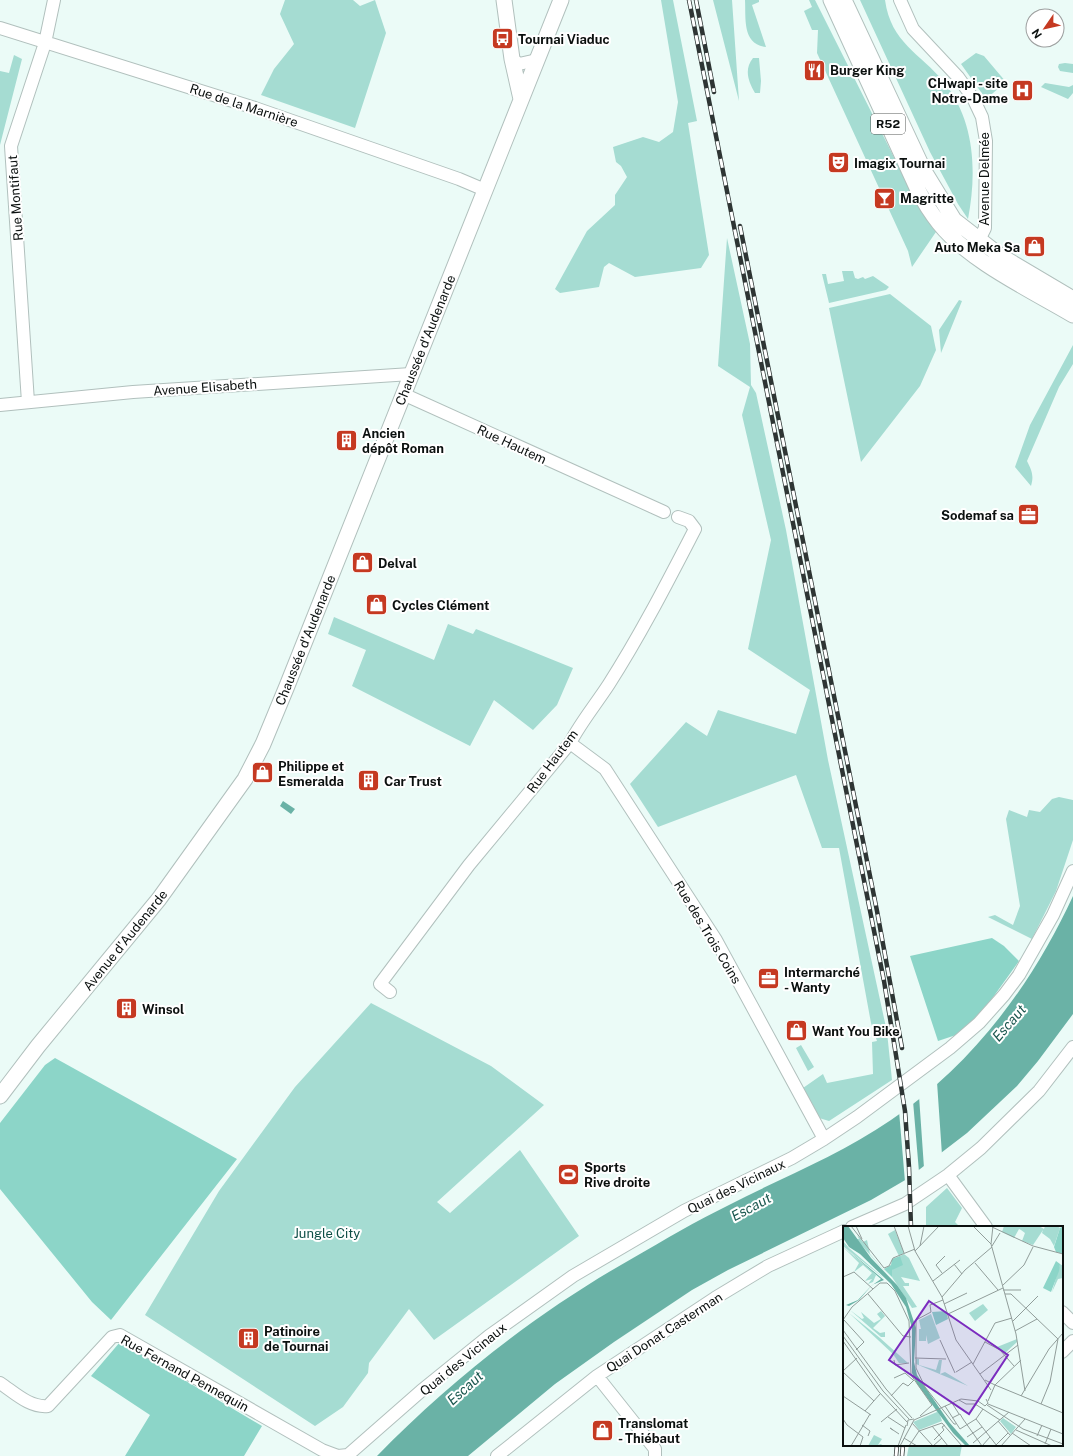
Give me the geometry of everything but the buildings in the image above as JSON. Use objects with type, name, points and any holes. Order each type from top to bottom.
[{"type":"main road","points":[[504,0],[512,60],[521,99]]},
{"type":"main road","name":"Chaussée d'Audenarde","points":[[245,779],[263,744],[287,686],[561,0]]},
{"type":"main road","name":"R52","points":[[832,0],[918,190],[940,224],[971,254],[1073,315]]},
{"type":"main road","name":"R52","points":[[844,0],[934,188],[954,220],[979,240],[1073,300]]},
{"type":"main road","name":"Avenue d'Audenarde","points":[[0,1096],[38,1046],[159,899],[245,779]]},
{"type":"street","name":"Rue Montifaut","points":[[28,402],[11,146],[45,43],[54,0]]},
{"type":"street","name":"Avenue Delmée","points":[[900,0],[912,29],[958,77],[973,98],[982,117],[986,141],[985,228],[979,240]]},
{"type":"street","name":"Rue de la Marnière","points":[[0,28],[255,108],[459,179],[485,190]]},
{"type":"street","points":[[512,60],[519,64],[536,60]]},
{"type":"street","name":"Avenue Elisabeth","points":[[0,405],[133,392],[411,374]]},
{"type":"street","name":"Rue Hautem","points":[[403,394],[664,512]]},
{"type":"street","name":"Rue Hautem","points":[[390,992],[380,984],[469,865],[570,743],[613,678],[651,612],[695,529],[689,521],[678,517]]},
{"type":"street","name":"Rue des Trois Coins","points":[[570,743],[605,769],[716,940],[824,1139]]},
{"type":"street","name":"Quai des Vicinaux","points":[[348,1455],[421,1392],[490,1336],[573,1276],[684,1211],[792,1158],[824,1139],[857,1117],[944,1052],[979,1023],[1004,995],[1032,954],[1054,915],[1073,871]]},
{"type":"street","points":[[854,1226],[905,1204],[948,1175],[981,1148],[1039,1091],[1073,1047]]},
{"type":"street","points":[[948,1175],[985,1226]]},
{"type":"street","name":"Quai Donat Casterman","points":[[497,1456],[597,1376],[715,1298],[768,1266],[843,1231]]},
{"type":"street","points":[[1063,1313],[1073,1323]]},
{"type":"street","name":"Rue Fernand Pennequin","points":[[0,1383],[32,1405],[39,1407],[48,1406],[112,1337],[120,1335],[322,1450],[338,1456],[348,1455]]},
{"type":"street","points":[[1063,1351],[1073,1341]]},
{"type":"street","points":[[597,1376],[655,1449],[654,1456]]},
{"type":"green space","points":[[285,0],[353,0],[360,6],[375,0],[386,33],[355,128],[261,95],[274,69],[294,44],[280,14]]},
{"type":"green space","points":[[661,0],[673,0],[697,121],[688,123],[709,255],[701,268],[635,277],[609,263],[604,267],[599,287],[560,293],[555,289],[587,231],[615,205],[615,195],[627,177],[621,166],[616,162],[613,147],[643,137],[659,142],[673,132],[678,102]]},
{"type":"green space","points":[[713,0],[732,0],[739,101]]},
{"type":"green space","points":[[745,0],[759,0],[759,2],[752,5],[766,47],[758,45],[749,36],[746,22]]},
{"type":"green space","points":[[809,0],[815,0],[917,203],[938,229],[912,267],[908,251],[817,53],[818,30],[812,30],[804,11],[812,7]]},
{"type":"green space","points":[[860,0],[885,0],[888,15],[893,27],[908,46],[944,82],[962,113],[968,130],[973,165],[971,201],[968,219],[958,204],[930,152]]},
{"type":"green space","points":[[976,53],[984,56],[1006,82],[986,99],[961,64]]},
{"type":"green space","points":[[14,55],[22,59],[0,145],[0,71],[9,73]]},
{"type":"green space","points":[[753,58],[759,58],[761,81],[760,93],[755,93],[750,84],[748,75],[750,62]]},
{"type":"green space","points":[[1059,64],[1073,64],[1073,73],[1060,71],[1058,67]]},
{"type":"green space","points":[[1045,83],[1069,87],[1073,85],[1073,93],[1068,99],[1041,87]]},
{"type":"green space","points":[[727,238],[750,344],[751,385],[756,393],[786,530],[828,760],[887,1032],[892,1080],[829,1121],[819,1118],[803,1088],[823,1074],[827,1083],[873,1074],[872,1042],[877,1041],[871,1023],[839,848],[822,848],[796,775],[658,827],[630,784],[686,722],[707,736],[718,710],[796,734],[810,690],[748,649],[771,540],[742,415],[750,387],[718,366]]},
{"type":"green space","points":[[842,271],[853,271],[855,278],[858,279],[863,277],[865,279],[873,276],[889,287],[886,290],[829,303],[822,274],[826,274],[828,284],[844,281]]},
{"type":"green space","points":[[890,294],[931,326],[936,350],[920,386],[861,462],[829,308]]},
{"type":"green space","points":[[959,300],[962,301],[941,353],[939,330]]},
{"type":"green space","points":[[1073,345],[1073,364],[1059,387],[1027,461],[1032,474],[1031,486],[1015,467],[1030,425]]},
{"type":"green space","points":[[334,617],[434,660],[448,624],[473,634],[476,629],[573,668],[557,705],[533,730],[494,700],[470,746],[352,686],[366,650],[328,634]]},
{"type":"green space","points":[[1059,797],[1073,800],[1073,840],[1056,891],[1032,939],[988,917],[995,915],[1013,925],[1020,906],[1006,819],[1009,810],[1027,817],[1029,810],[1040,812],[1052,799]]},
{"type":"green space","name":"Jungle City","points":[[371,1003],[491,1066],[544,1105],[437,1202],[450,1213],[520,1150],[579,1236],[434,1340],[409,1309],[369,1363],[368,1373],[343,1407],[315,1426],[145,1315],[219,1191],[295,1087]]},
{"type":"green space","points":[[801,1045],[814,1067],[808,1071],[796,1048]]},
{"type":"green space","points":[[947,1188],[962,1208],[955,1222],[959,1226],[926,1226],[926,1207]]},
{"type":"green space","points":[[909,1446],[962,1446],[960,1456],[907,1456]]},
{"type":"shaded area","points":[[992,938],[1004,946],[1019,961],[986,1007],[959,1034],[938,1041],[910,956]]},
{"type":"shaded area","points":[[55,1058],[237,1159],[111,1320],[92,1302],[0,1189],[0,1123],[45,1065]]},
{"type":"shaded area","points":[[120,1342],[262,1426],[244,1456],[125,1456],[150,1415],[91,1376]]},
{"type":"water","points":[[283,801],[295,809],[291,814],[280,806]]},
{"type":"water","name":"Escaut","points":[[1073,896],[1073,1014],[1038,1061],[1017,1086],[967,1133],[907,1179],[871,1200],[728,1270],[692,1290],[614,1342],[555,1384],[468,1456],[377,1456],[435,1400],[466,1373],[564,1300],[692,1224],[832,1155],[872,1133],[920,1098],[948,1074],[997,1021],[1039,961]]},
{"type":"pier","points":[[937,1082],[942,1155],[924,1168],[919,1096]]},
{"type":"pier","points":[[913,1101],[919,1172],[905,1182],[899,1111]]},
{"type":"railway","points":[[689,0],[884,981],[905,1111],[911,1226]]},
{"type":"railway","points":[[696,0],[714,92]]},
{"type":"railway","points":[[740,226],[877,911],[902,1048]]},
{"type":"railway","points":[[896,1456],[897,1446]]},
{"type":"railway","points":[[902,1456],[903,1446]]},
{"type":"place","name":"Tournai Viaduc","points":[[503,39]]},
{"type":"place","name":"Burger King","points":[[815,70]]},
{"type":"place","name":"CHwapi - site Notre-Dame","points":[[1023,90]]},
{"type":"place","name":"Imagix Tournai","points":[[838,163]]},
{"type":"place","name":"Magritte","points":[[885,198]]},
{"type":"place","name":"Auto Meka Sa","points":[[1035,247]]},
{"type":"place","name":"Ancien dépôt Roman","points":[[347,440]]},
{"type":"place","name":"Sodemaf sa","points":[[1029,515]]},
{"type":"place","name":"Delval","points":[[363,563]]},
{"type":"place","name":"Cycles Clément","points":[[377,605]]},
{"type":"place","name":"Philippe et Esmeralda","points":[[263,773]]},
{"type":"place","name":"Car Trust","points":[[368,781]]},
{"type":"place","name":"Intermarché - Wanty","points":[[768,979]]},
{"type":"place","name":"Winsol","points":[[127,1009]]},
{"type":"place","name":"Want You Bike","points":[[797,1031]]},
{"type":"place","name":"Sports Rive droite","points":[[569,1174]]},
{"type":"place","name":"Patinoire de Tournai","points":[[248,1338]]},
{"type":"place","name":"Translomat - Thiébaut","points":[[602,1430]]}]
